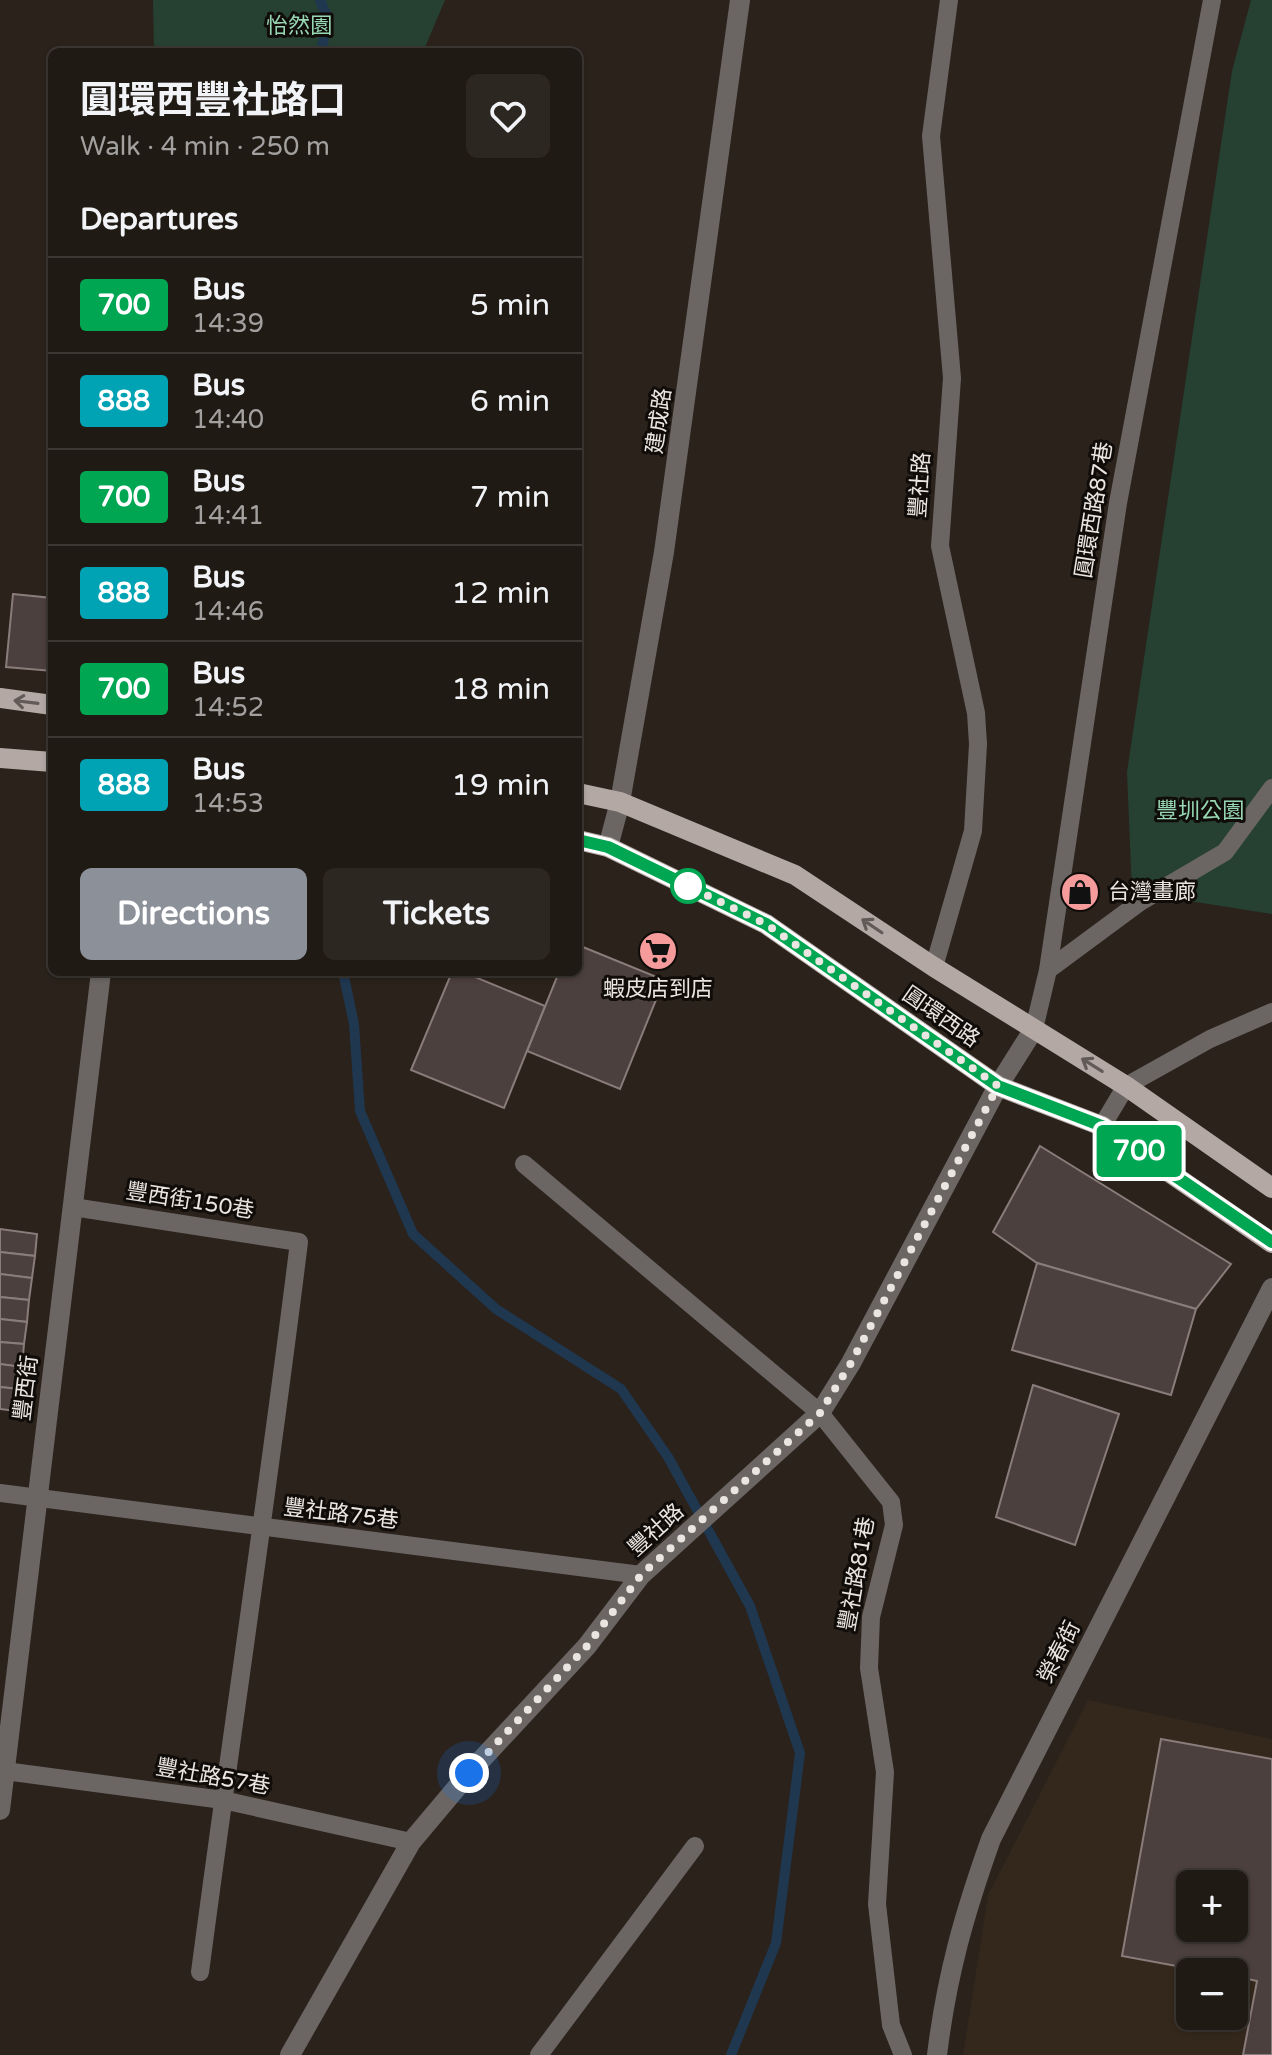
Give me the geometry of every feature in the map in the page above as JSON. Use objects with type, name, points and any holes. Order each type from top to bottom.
[{"type":"main road","points":[[0,698],[48,704]]},
{"type":"main road","points":[[0,758],[48,762]]},
{"type":"main road","name":"圓環西路","points":[[582,794],[620,802],[795,875],[934,967],[1126,1086],[1272,1188]]},
{"type":"main road","name":"圓環西路","points":[[582,841],[608,847],[766,924],[998,1086],[1102,1126],[1272,1243]]},
{"type":"street","name":"建成路","points":[[608,847],[620,802],[667,537],[740,0]]},
{"type":"street","name":"豐西街","points":[[0,1810],[101,976]]},
{"type":"street","name":"豐社路","points":[[290,2055],[411,1842],[469,1773],[587,1646],[641,1575],[820,1413],[851,1363],[998,1086],[1034,1029]]},
{"type":"street","name":"榮春街","points":[[937,2055],[946,1982],[965,1911],[991,1839],[1272,1288]]},
{"type":"lane","name":"豐社路","points":[[934,967],[973,831],[978,744],[976,713],[940,546],[952,378],[931,136],[949,0]]},
{"type":"lane","name":"圓環西路87巷","points":[[1034,1029],[1048,970],[1118,503],[1212,0]]},
{"type":"lane","points":[[1048,970],[1140,902],[1225,852],[1272,788]]},
{"type":"lane","points":[[1102,1126],[1126,1086],[1210,1039],[1272,1012]]},
{"type":"lane","name":"豐社路81巷","points":[[524,1164],[820,1413],[891,1502],[894,1525],[871,1617],[869,1668],[885,1772],[877,1904],[891,2025],[903,2055]]},
{"type":"lane","name":"豐西街150巷","points":[[73,1207],[299,1242],[264,1529]]},
{"type":"lane","name":"豐社路75巷","points":[[0,1493],[641,1575]]},
{"type":"lane","points":[[200,1972],[245,1626],[264,1529]]},
{"type":"lane","name":"豐社路57巷","points":[[5,1771],[223,1800],[411,1842]]},
{"type":"lane","points":[[539,2055],[695,1846]]},
{"type":"shaded area","points":[[1088,1700],[1272,1739],[1272,2055],[963,2055],[988,1895]]},
{"type":"green space","name":"怡然園","points":[[153,0],[445,0],[425,48],[154,48]]},
{"type":"green space","name":"豐圳公園","points":[[1251,0],[1272,0],[1272,914],[1132,892],[1127,772],[1232,71]]},
{"type":"building","points":[[13,594],[48,598],[48,671],[6,667]]},
{"type":"building","points":[[582,947],[664,980],[620,1089],[527,1051],[557,976],[582,976]]},
{"type":"building","points":[[450,976],[473,976],[545,1006],[504,1108],[411,1070]]},
{"type":"building","points":[[1040,1146],[1231,1264],[1196,1309],[1037,1263],[993,1232]]},
{"type":"building","points":[[0,1229],[37,1234],[35,1256],[0,1252]]},
{"type":"building","points":[[0,1252],[35,1256],[32,1278],[0,1274]]},
{"type":"building","points":[[1037,1263],[1196,1309],[1171,1395],[1012,1350]]},
{"type":"building","points":[[0,1274],[32,1278],[29,1300],[0,1297]]},
{"type":"building","points":[[0,1297],[29,1300],[27,1322],[0,1319]]},
{"type":"building","points":[[0,1319],[27,1322],[24,1344],[0,1342]]},
{"type":"building","points":[[0,1342],[24,1344],[22,1367],[0,1364]]},
{"type":"building","points":[[0,1364],[22,1367],[19,1389],[0,1387]]},
{"type":"building","points":[[1033,1385],[1119,1414],[1075,1545],[996,1517]]},
{"type":"building","points":[[0,1387],[19,1389],[16,1411],[0,1409]]},
{"type":"building","points":[[1161,1739],[1272,1759],[1272,2055],[1243,2055],[1257,1981],[1248,1979],[1248,1958],[1176,1958],[1176,1966],[1122,1956]]},
{"type":"waterway","points":[[320,0],[328,19],[322,48]]},
{"type":"waterway","points":[[344,976],[354,1024],[360,1111],[413,1234],[496,1309],[621,1389],[668,1457],[750,1606],[800,1753],[776,1943],[731,2055]]},
{"type":"bus line","name":"700","points":[[582,841],[608,847],[766,924],[998,1086],[1102,1126],[1272,1242]]},
{"type":"place","name":"台灣畫廊","points":[[1080,892]]},
{"type":"place","name":"蝦皮店到店","points":[[658,951]]},
{"type":"route","points":[[469,1773],[587,1646],[641,1575],[820,1413],[851,1363],[998,1086],[766,924],[688,886]]}]
